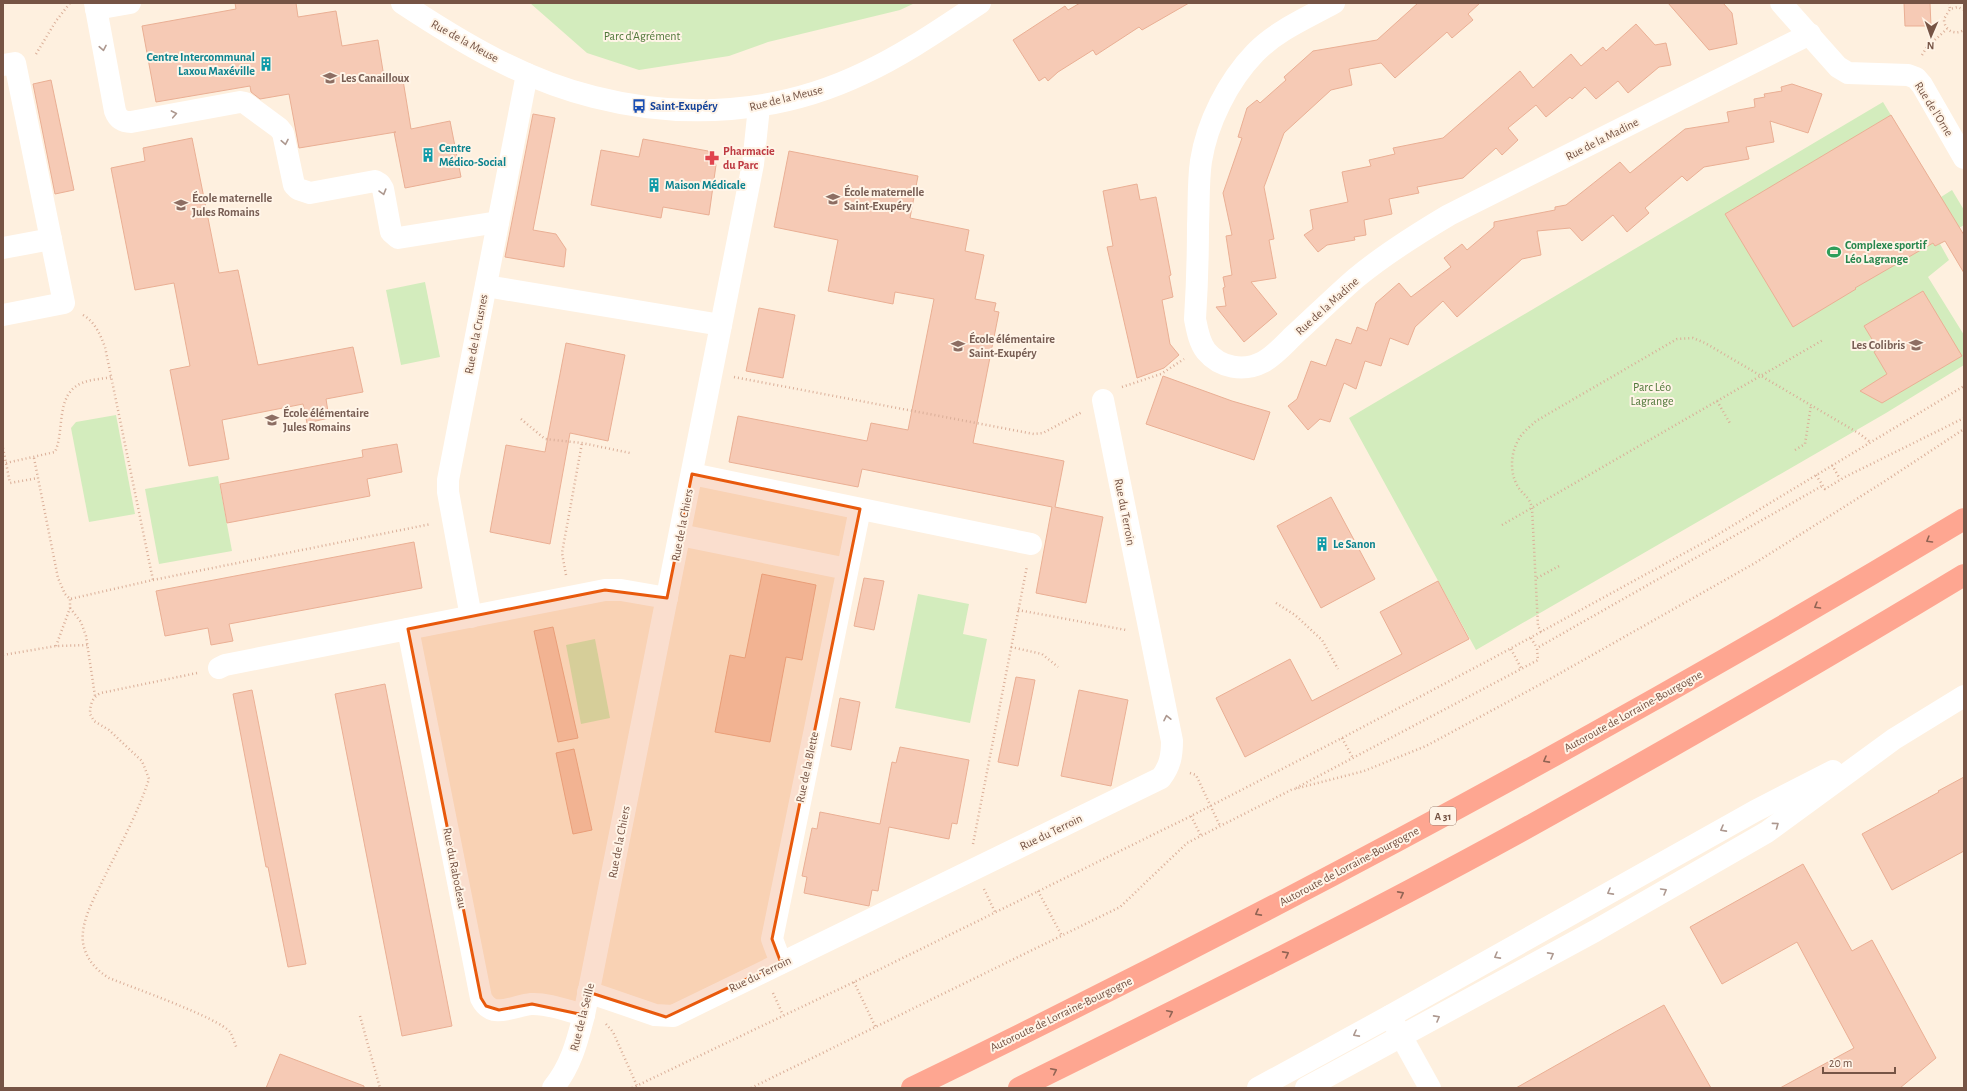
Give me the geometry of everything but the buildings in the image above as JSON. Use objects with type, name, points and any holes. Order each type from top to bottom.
[{"type":"highway","name":"Autoroute de Lorraine-Bourgogne","points":[[912,1088],[1160,965],[1489,792],[1818,606],[1964,519]]},
{"type":"highway","points":[[1019,1088],[1222,988],[1518,833],[1831,656],[1964,575]]},
{"type":"street","points":[[130,3],[95,6],[115,111],[118,118],[124,122],[240,102],[245,103],[279,128],[283,133],[294,184],[298,190],[310,193],[375,181],[380,184],[383,189],[392,232],[398,238],[498,222]]},
{"type":"street","name":"Rue de la Meuse","points":[[402,3],[458,39],[527,74],[593,97],[639,106],[682,110],[759,107],[802,96],[864,74],[920,42],[980,3]]},
{"type":"street","name":"Rue de la Madine","points":[[1334,3],[1280,33],[1255,53],[1241,70],[1227,92],[1214,118],[1201,161],[1195,319],[1198,334],[1205,350],[1225,365],[1237,368],[1263,362],[1306,325],[1338,293],[1370,267],[1410,239],[1449,215],[1810,34]]},
{"type":"street","name":"Rue de l'Orne","points":[[1781,3],[1838,66],[1848,73],[1908,75],[1916,78],[1922,85],[1964,158]]},
{"type":"street","points":[[3,315],[64,303],[51,239],[9,64]]},
{"type":"street","points":[[486,286],[527,74]]},
{"type":"street","name":"Rue de la Chiers","points":[[599,941],[753,164],[759,107]]},
{"type":"street","points":[[3,248],[51,239]]},
{"type":"street","name":"Rue de la Crusnes","points":[[471,617],[448,492],[448,480],[486,286],[721,324]]},
{"type":"street","name":"Rue du Terroin","points":[[588,992],[655,1015],[666,1017],[673,1016],[1161,778],[1171,761],[1172,741],[1103,400]]},
{"type":"street","points":[[692,474],[1031,544]]},
{"type":"street","name":"Rue de la Blette","points":[[781,963],[772,939],[860,509]]},
{"type":"street","points":[[680,535],[847,569]]},
{"type":"street","points":[[219,668],[225,665],[605,590],[621,590],[667,598]]},
{"type":"street","name":"Rue du Rabodeau","points":[[408,629],[481,998],[486,1006],[493,1010],[532,1004],[584,1015]]},
{"type":"street","points":[[1258,1088],[1390,1016],[1755,811],[1894,739],[1964,696]]},
{"type":"street","points":[[1306,1088],[1595,931],[1768,832],[1894,739]]},
{"type":"street","name":"Rue de la Seille","points":[[553,1088],[569,1064],[576,1047],[599,941]]},
{"type":"street","points":[[1390,1016],[1430,1088]]},
{"type":"path","points":[[9,64],[36,54],[56,21],[70,3]]},
{"type":"path","points":[[1949,3],[1950,9]]},
{"type":"path","points":[[1964,10],[1958,7],[1950,9],[1944,18],[1948,29],[1954,32],[1964,30]]},
{"type":"path","points":[[1908,75],[1927,47],[1948,29]]},
{"type":"path","points":[[64,303],[89,318],[99,331],[106,348],[153,580]]},
{"type":"path","points":[[1541,632],[1538,626],[1537,578],[1532,508],[1530,499],[1517,486],[1511,467],[1514,450],[1520,436],[1536,422],[1677,339],[1693,338],[1705,343],[1860,434],[1870,442]]},
{"type":"path","points":[[1502,525],[1823,340]]},
{"type":"path","points":[[712,373],[1034,434],[1043,433],[1103,400],[1115,390],[1161,374],[1204,346]]},
{"type":"path","points":[[6,463],[34,458],[55,452],[58,445],[64,401],[71,390],[81,383],[112,377]]},
{"type":"path","points":[[632,1088],[638,1087],[854,982],[1191,816],[1511,649],[1712,538],[1964,386]]},
{"type":"path","points":[[1717,400],[1731,426]]},
{"type":"path","points":[[1795,450],[1805,444],[1811,405]]},
{"type":"path","points":[[1816,475],[1824,489],[1840,479],[1964,418]]},
{"type":"path","points":[[521,419],[545,439],[630,453]]},
{"type":"path","points":[[1291,790],[1364,770],[1426,746],[1582,661],[1755,563],[1882,483],[1964,429]]},
{"type":"path","points":[[571,597],[562,553],[582,444]]},
{"type":"path","points":[[3,448],[10,483],[38,478]]},
{"type":"path","points":[[34,458],[58,578],[64,594],[70,599]]},
{"type":"path","points":[[1832,466],[1840,479]]},
{"type":"path","points":[[1537,648],[1822,486]]},
{"type":"path","points":[[70,599],[153,580],[453,520]]},
{"type":"path","points":[[995,912],[970,859],[1031,544]]},
{"type":"path","points":[[1537,578],[1561,565]]},
{"type":"path","points":[[56,646],[70,608],[70,599]]},
{"type":"path","points":[[1276,603],[1295,615],[1322,640],[1338,669]]},
{"type":"path","points":[[70,608],[81,622],[88,645],[95,696],[90,708],[90,714],[94,721],[109,730],[142,761],[149,779],[94,899],[83,933],[85,951],[98,971],[109,978],[200,1015],[222,1026],[230,1032],[237,1049]]},
{"type":"path","points":[[1018,610],[1150,634]]},
{"type":"path","points":[[751,1088],[1120,908],[1187,842],[1291,790],[1538,660],[1537,648],[1531,638]]},
{"type":"path","points":[[3,655],[56,646],[88,645]]},
{"type":"path","points":[[1011,647],[1042,654],[1058,667]]},
{"type":"path","points":[[1511,649],[1521,668]]},
{"type":"path","points":[[95,696],[219,668]]},
{"type":"path","points":[[1342,738],[1352,758]]},
{"type":"path","points":[[1171,761],[1196,775],[1220,826]]},
{"type":"path","points":[[1191,816],[1201,836]]},
{"type":"path","points":[[1038,891],[1062,936]]},
{"type":"path","points":[[854,982],[876,1028]]},
{"type":"path","points":[[584,1015],[605,1023],[613,1032],[638,1087]]},
{"type":"path","points":[[360,1016],[380,1088]]},
{"type":"highlighted area","points":[[692,474],[860,509],[772,939],[781,963],[666,1017],[588,992],[584,1015],[532,1004],[499,1010],[486,1006],[481,998],[408,629],[605,590],[667,598]]},
{"type":"green space","name":"Parc d'Agrément","points":[[530,3],[915,3],[900,10],[768,42],[729,56],[639,70],[587,53]]},
{"type":"green space","name":"Parc Léo Lagrange","points":[[1883,102],[1918,160],[1924,182],[1930,179],[1941,197],[1952,190],[1964,210],[1964,225],[1959,228],[1961,231],[1940,244],[1949,260],[1928,277],[1964,335],[1964,365],[1886,413],[1476,650],[1349,418]]},
{"type":"green space","points":[[425,282],[440,357],[401,365],[386,290]]},
{"type":"green space","points":[[116,415],[135,514],[89,522],[71,428],[76,422]]},
{"type":"green space","points":[[218,476],[232,551],[159,564],[145,489]]},
{"type":"green space","points":[[918,594],[969,604],[963,634],[987,639],[970,723],[895,708]]},
{"type":"green space","points":[[595,639],[610,718],[581,724],[566,645]]},
{"type":"place","name":"Centre Intercommunal Laxou Maxéville","points":[[266,64]]},
{"type":"place","name":"Les Canailloux","points":[[330,78]]},
{"type":"place","name":"Saint-Exupéry","points":[[639,106]]},
{"type":"place","name":"Centre Médico-Social","points":[[428,155]]},
{"type":"place","name":"Pharmacie du Parc","points":[[712,158]]},
{"type":"place","name":"Maison Médicale","points":[[654,185]]},
{"type":"place","name":"École maternelle Saint-Exupéry","points":[[833,199]]},
{"type":"place","name":"École maternelle Jules Romains","points":[[181,205]]},
{"type":"place","name":"Complexe sportif Léo Lagrange","points":[[1834,252]]},
{"type":"place","name":"Les Colibris","points":[[1916,345]]},
{"type":"place","name":"École élémentaire Saint-Exupéry","points":[[958,346]]},
{"type":"place","name":"École élémentaire Jules Romains","points":[[272,420]]},
{"type":"place","name":"Le Sanon","points":[[1322,544]]}]
